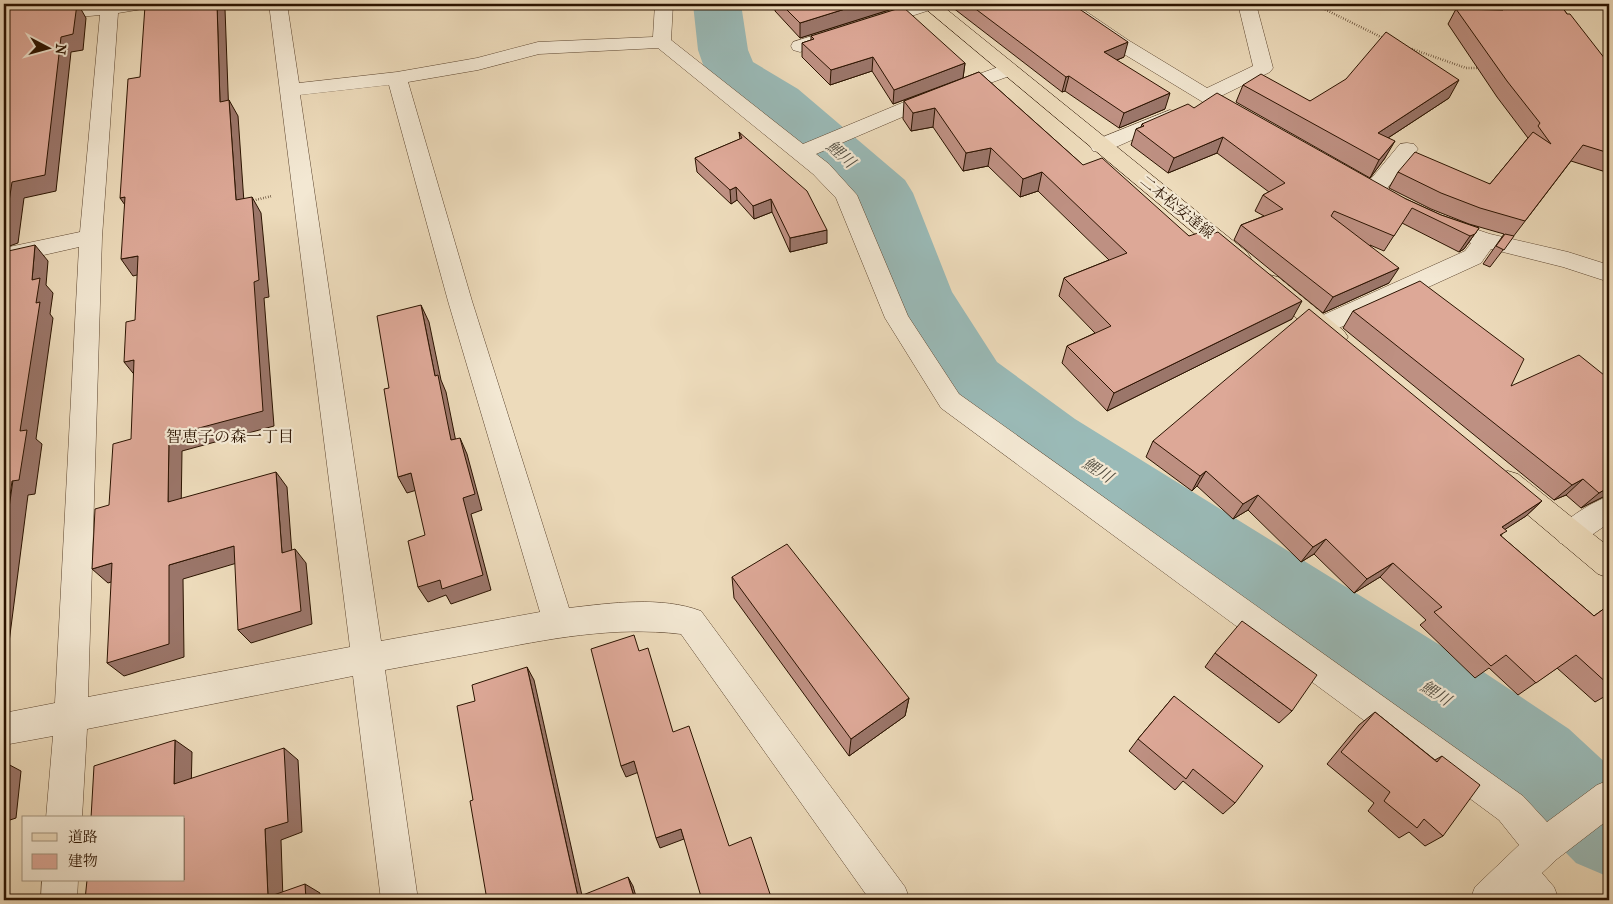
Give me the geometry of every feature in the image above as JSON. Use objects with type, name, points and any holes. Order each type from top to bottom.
[{"type":"main road","name":"二本松安達線","points":[[930,4],[1100,146],[1348,348]]},
{"type":"main road","points":[[1488,466],[1609,565]]},
{"type":"street","points":[[4,19],[110,6],[143,4]]},
{"type":"street","points":[[278,4],[400,900]]},
{"type":"street","points":[[662,42],[664,4]]},
{"type":"street","points":[[800,46],[930,4]]},
{"type":"street","points":[[1063,4],[1121,44],[1207,98],[1261,128]]},
{"type":"street","points":[[1100,146],[1207,98],[1263,68],[1247,4]]},
{"type":"street","points":[[64,816],[71,717],[91,237],[110,6]]},
{"type":"street","points":[[290,90],[397,78],[478,64],[538,48],[662,42],[805,151],[846,195],[897,318],[950,401],[1511,808],[1544,846]]},
{"type":"street","points":[[805,151],[871,122],[1008,70]]},
{"type":"street","points":[[1248,76],[1270,88]]},
{"type":"street","points":[[397,78],[460,301],[559,624]]},
{"type":"street","points":[[1373,191],[1407,149]]},
{"type":"street","points":[[1423,217],[1485,240],[1568,260],[1609,274]]},
{"type":"street","points":[[4,256],[91,237]]},
{"type":"street","points":[[1321,326],[1473,257],[1485,240]]},
{"type":"street","points":[[1570,534],[1609,508]]},
{"type":"street","points":[[4,729],[366,658],[579,620],[666,617],[690,621],[892,900]]},
{"type":"street","points":[[1488,900],[1544,846],[1609,797]]},
{"type":"street","points":[[1518,873],[1541,900]]},
{"type":"street","points":[[59,900],[60,882]]},
{"type":"path","points":[[1314,4],[1387,39]]},
{"type":"path","points":[[1404,46],[1466,68],[1486,68]]},
{"type":"path","points":[[246,202],[304,189]]},
{"type":"building","points":[[77,4],[73,34],[61,37],[45,175],[12,182],[4,228],[4,10]]},
{"type":"building","points":[[159,4],[217,4],[220,102],[229,100],[236,200],[252,197],[259,280],[254,282],[263,411],[169,436],[168,502],[276,472],[282,553],[295,549],[301,611],[238,630],[234,546],[169,565],[169,644],[107,663],[112,563],[92,569],[95,509],[109,505],[113,444],[131,439],[134,360],[124,362],[126,322],[135,320],[138,256],[121,259],[125,197],[120,198],[128,79],[140,77],[145,6]]},
{"type":"building","points":[[781,4],[861,4],[800,23]]},
{"type":"building","points":[[969,4],[1072,4],[1128,42],[1104,52],[1170,93],[1124,113],[1069,76],[1066,77]]},
{"type":"building","points":[[1499,4],[1560,4],[1609,64],[1609,153],[1583,145],[1525,221],[1480,208],[1441,193],[1398,172],[1415,152],[1490,184],[1533,132],[1551,144],[1538,126],[1540,123],[1507,81],[1456,9],[1503,10]]},
{"type":"building","points":[[903,7],[965,63],[894,90],[873,57],[831,70],[802,43],[814,39],[811,36]]},
{"type":"building","points":[[1386,32],[1459,80],[1378,133],[1395,141],[1379,160],[1243,85],[1261,74],[1310,101],[1346,79]]},
{"type":"building","points":[[979,72],[1083,165],[1102,158],[1189,236],[1201,232],[1206,236],[1218,232],[1302,301],[1114,393],[1067,346],[1111,326],[1064,278],[1127,253],[1042,172],[1023,179],[991,148],[966,153],[935,108],[913,113],[904,101]]},
{"type":"building","points":[[1217,93],[1406,199],[1441,215],[1479,228],[1475,234],[1470,236],[1412,208],[1394,236],[1334,211],[1331,216],[1399,268],[1333,297],[1241,225],[1283,209],[1263,195],[1285,183],[1223,137],[1174,158],[1136,129],[1144,126],[1142,124],[1188,104],[1194,108]]},
{"type":"building","points":[[739,132],[807,191],[827,230],[790,238],[771,199],[753,206],[736,187],[730,190],[695,158],[742,138]]},
{"type":"building","points":[[1505,234],[1514,236],[1504,250],[1496,246]]},
{"type":"building","points":[[35,245],[32,280],[40,278],[36,303],[40,302],[20,431],[27,430],[19,480],[12,481],[4,543],[4,252]]},
{"type":"building","points":[[1420,281],[1524,359],[1511,386],[1579,355],[1609,379],[1609,405],[1605,407],[1609,411],[1609,487],[1599,493],[1583,479],[1572,485],[1353,311]]},
{"type":"building","points":[[421,305],[435,376],[438,375],[451,440],[460,438],[475,494],[463,498],[483,575],[442,589],[440,580],[418,587],[408,541],[425,535],[411,473],[398,477],[384,389],[389,388],[377,316]]},
{"type":"building","points":[[1309,309],[1542,501],[1502,527],[1507,531],[1500,535],[1594,616],[1609,605],[1609,685],[1576,655],[1536,683],[1506,655],[1491,666],[1434,612],[1442,607],[1393,563],[1367,579],[1326,539],[1313,547],[1258,495],[1243,504],[1206,471],[1200,476],[1153,441]]},
{"type":"building","points":[[787,544],[909,698],[851,739],[732,577]]},
{"type":"building","points":[[1242,621],[1317,675],[1292,711],[1215,653]]},
{"type":"building","points":[[634,635],[639,651],[648,648],[673,732],[689,726],[729,846],[751,837],[772,900],[702,900],[681,829],[656,838],[634,761],[621,766],[591,649]]},
{"type":"building","points":[[527,667],[578,897],[628,877],[635,900],[516,900],[516,896],[505,900],[487,900],[470,801],[473,800],[457,706],[475,701],[472,685]]},
{"type":"building","points":[[1174,696],[1263,766],[1235,803],[1193,769],[1186,779],[1138,739]]},
{"type":"building","points":[[1375,712],[1437,762],[1442,756],[1480,785],[1443,836],[1424,819],[1417,828],[1384,801],[1390,792],[1341,752]]},
{"type":"building","points":[[175,740],[174,784],[284,748],[288,822],[265,829],[268,897],[305,884],[306,900],[85,900],[87,882],[185,882],[185,816],[91,816],[94,766]]},
{"type":"waterway","name":"鯉川","points":[[717,4],[723,50],[731,70],[779,100],[884,193],[922,296],[973,380],[1050,439],[1454,702],[1537,760],[1609,830]]},
{"type":"district","name":"智恵子の森一丁目","points":[[230,436]]}]
